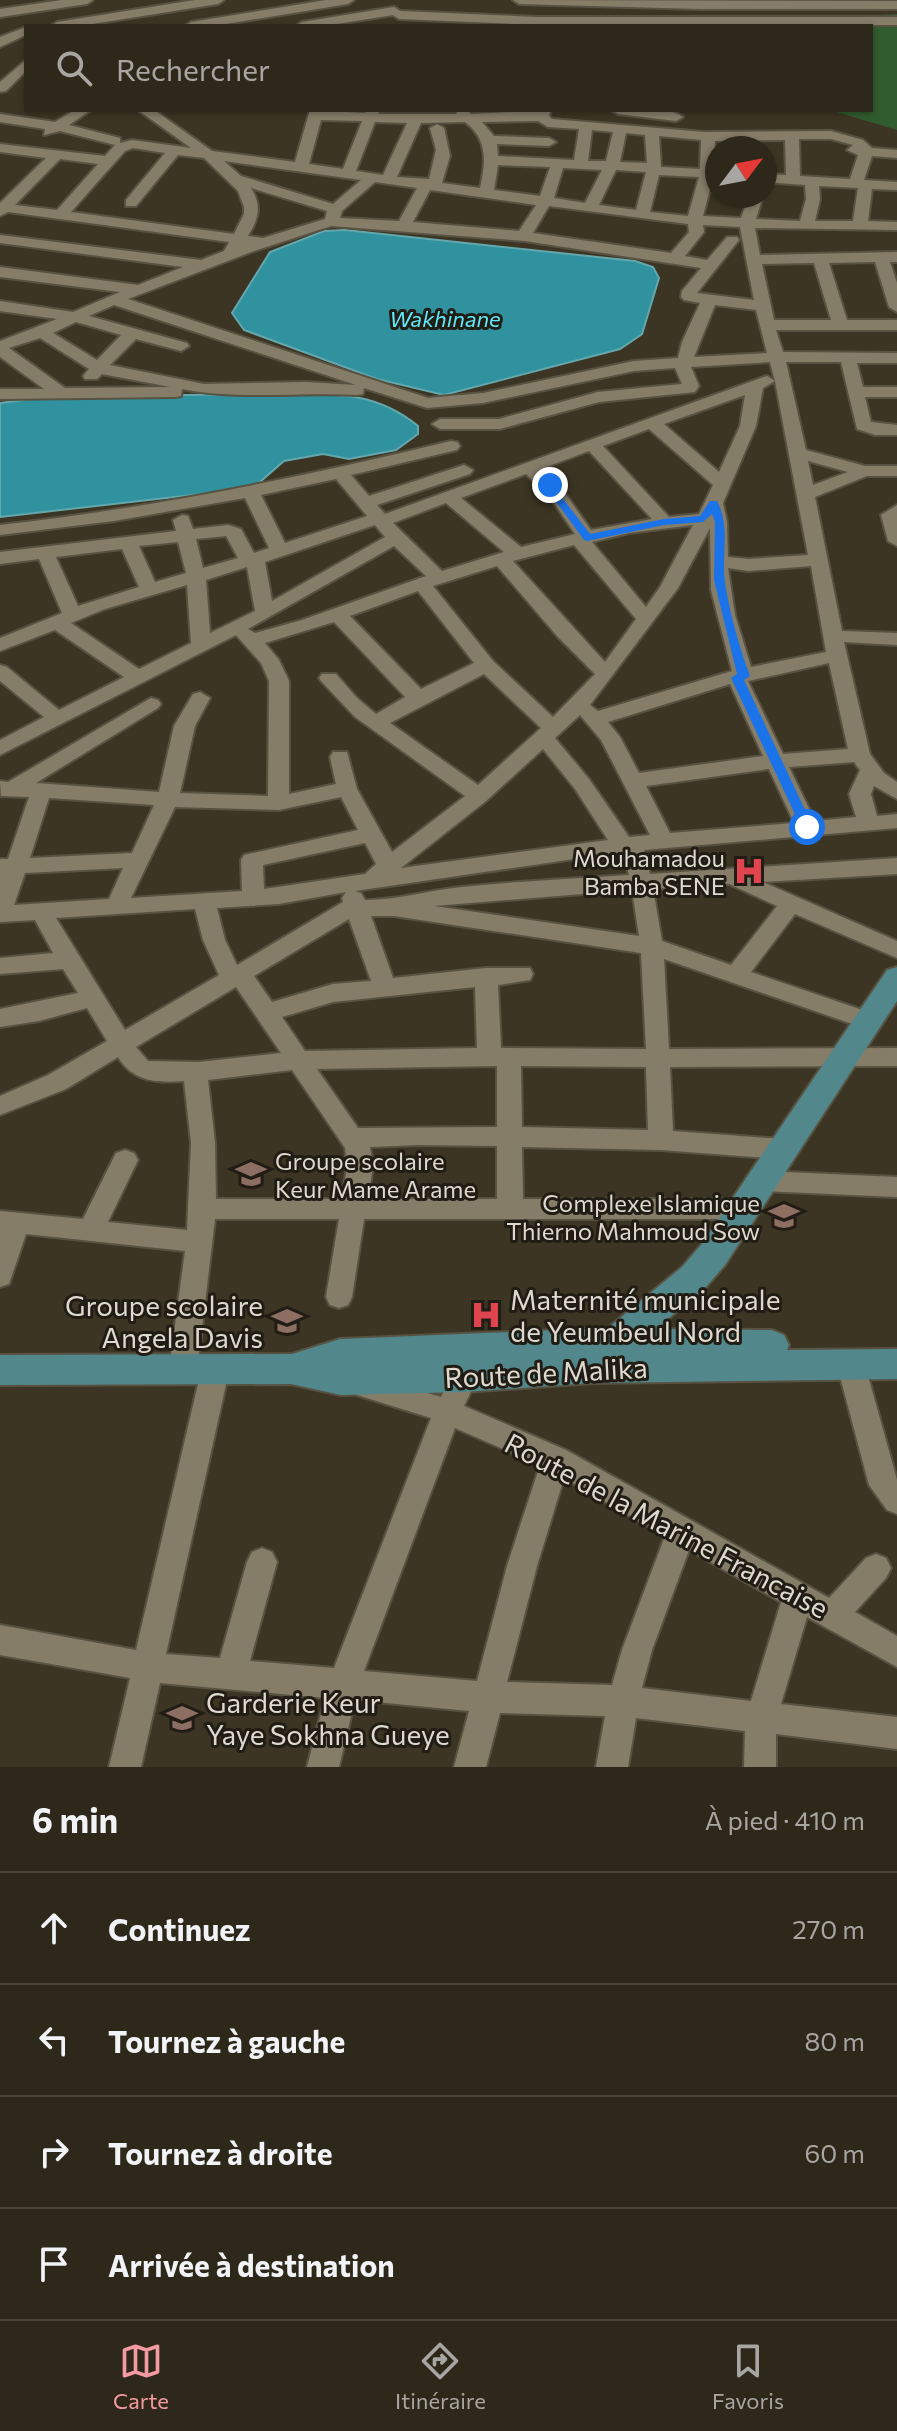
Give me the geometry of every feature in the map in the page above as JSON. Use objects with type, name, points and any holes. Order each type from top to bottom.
[{"type":"main road","points":[[603,1355],[694,1277],[713,1255],[897,978]]},
{"type":"main road","name":"Route de Malika","points":[[0,1370],[291,1369],[341,1380],[464,1377],[603,1355],[897,1345]]},
{"type":"main road","name":"Route de Malika","points":[[291,1369],[340,1354],[603,1355],[851,1365],[897,1364]]},
{"type":"street","points":[[24,52],[0,46],[8,24],[87,0]]},
{"type":"street","points":[[101,0],[118,21]]},
{"type":"street","points":[[81,24],[118,21],[218,0]]},
{"type":"street","points":[[243,0],[267,24]]},
{"type":"street","points":[[203,24],[348,0]]},
{"type":"street","points":[[519,0],[878,2],[897,5]]},
{"type":"street","points":[[536,23],[539,0]]},
{"type":"street","points":[[700,3],[701,22]]},
{"type":"street","points":[[393,8],[407,24]]},
{"type":"street","points":[[312,24],[393,8],[536,23],[897,21]]},
{"type":"street","points":[[1,88],[24,66]]},
{"type":"street","points":[[1,88],[19,90]]},
{"type":"street","points":[[28,152],[55,126],[80,112]]},
{"type":"street","points":[[148,112],[253,189],[300,198],[333,216],[404,225],[486,208],[546,200],[593,223],[638,230],[696,226],[821,260],[889,257],[897,307]]},
{"type":"street","points":[[635,112],[676,117]]},
{"type":"street","points":[[253,189],[294,165],[316,113],[421,116],[462,113],[545,117],[620,129],[708,136]]},
{"type":"street","points":[[462,113],[481,129],[488,140],[490,160],[486,208]]},
{"type":"street","points":[[348,173],[372,114]]},
{"type":"street","points":[[0,348],[42,333],[114,300],[333,216],[381,177],[421,116]]},
{"type":"street","points":[[523,237],[546,200],[553,162],[545,117]]},
{"type":"street","points":[[0,118],[55,126],[115,141]]},
{"type":"street","points":[[580,164],[586,125]]},
{"type":"street","points":[[404,225],[445,158],[437,128]]},
{"type":"street","points":[[593,223],[620,129]]},
{"type":"street","points":[[638,230],[654,170],[652,131]]},
{"type":"street","points":[[488,140],[549,142]]},
{"type":"street","points":[[792,141],[793,179]]},
{"type":"street","points":[[777,142],[897,154]]},
{"type":"street","points":[[61,214],[124,145],[175,149],[430,184],[486,208],[523,237],[593,223],[638,230],[674,259],[709,265]]},
{"type":"street","points":[[131,203],[175,149]]},
{"type":"street","points":[[1,150],[108,161]]},
{"type":"street","points":[[860,225],[861,180],[867,150]]},
{"type":"street","points":[[1,209],[56,155]]},
{"type":"street","points":[[490,160],[612,165],[705,174]]},
{"type":"street","points":[[300,198],[322,181],[329,170]]},
{"type":"street","points":[[777,178],[861,180],[897,176]]},
{"type":"street","points":[[806,226],[812,206],[812,180]]},
{"type":"street","points":[[861,180],[897,186]]},
{"type":"street","points":[[226,258],[253,209],[253,189]]},
{"type":"street","points":[[674,259],[696,226],[705,189]]},
{"type":"street","points":[[753,208],[746,241],[783,377],[832,636],[865,763],[860,794],[868,822]]},
{"type":"street","points":[[1,209],[61,214],[264,243]]},
{"type":"street","points":[[696,226],[746,241]]},
{"type":"street","points":[[762,306],[693,299],[688,294],[709,265],[746,241],[806,226],[897,226]]},
{"type":"street","points":[[0,239],[204,266]]},
{"type":"street","points":[[821,260],[840,325]]},
{"type":"street","points":[[0,272],[142,290]]},
{"type":"street","points":[[114,300],[267,363],[427,403],[483,398],[611,369],[777,357],[897,358]]},
{"type":"street","points":[[440,424],[500,424],[598,397],[689,388],[691,386],[683,363],[709,301]]},
{"type":"street","points":[[0,306],[74,317],[181,346]]},
{"type":"street","points":[[0,314],[30,310]]},
{"type":"street","points":[[767,325],[897,325]]},
{"type":"street","points":[[42,333],[99,368],[204,389]]},
{"type":"street","points":[[67,392],[99,368],[132,333]]},
{"type":"street","points":[[0,348],[67,392]]},
{"type":"street","points":[[848,359],[863,425],[875,430],[897,430]]},
{"type":"street","points":[[249,388],[267,363]]},
{"type":"street","points":[[4,637],[448,496],[783,377]]},
{"type":"street","points":[[587,712],[606,674],[669,588],[748,426],[755,386]]},
{"type":"street","points":[[0,394],[306,387],[389,392]]},
{"type":"street","points":[[856,392],[897,392]]},
{"type":"street","points":[[427,403],[474,487]]},
{"type":"street","points":[[653,424],[722,483]]},
{"type":"street","points":[[593,445],[664,522]]},
{"type":"street","points":[[0,530],[72,522],[251,493],[451,446]]},
{"type":"street","points":[[798,453],[865,471],[897,471]]},
{"type":"street","points":[[530,468],[556,493],[584,539],[646,619]]},
{"type":"street","points":[[364,503],[464,470]]},
{"type":"street","points":[[804,495],[865,471]]},
{"type":"street","points":[[341,474],[431,581],[486,665],[549,732],[582,784],[627,844],[644,883],[651,946],[661,1140]]},
{"type":"street","points":[[251,493],[279,550]]},
{"type":"street","points":[[448,496],[510,558],[571,640],[606,674]]},
{"type":"street","points":[[179,504],[196,576],[201,644]]},
{"type":"street","points":[[897,510],[890,515],[897,541]]},
{"type":"street","points":[[0,748],[201,644],[244,633],[310,626],[431,581],[510,558],[708,511]]},
{"type":"street","points":[[708,511],[720,522],[719,562],[723,601],[740,677],[807,827]]},
{"type":"street","points":[[0,558],[184,534],[233,531],[252,560],[265,613]]},
{"type":"street","points":[[244,633],[265,613],[396,538]]},
{"type":"street","points":[[128,542],[149,589]]},
{"type":"street","points":[[45,552],[64,618],[138,678]]},
{"type":"street","points":[[719,562],[748,565],[818,560]]},
{"type":"street","points":[[338,615],[418,698]]},
{"type":"street","points":[[244,633],[260,646],[274,666],[282,690],[278,739],[279,803]]},
{"type":"street","points":[[832,636],[897,639]]},
{"type":"street","points":[[0,1106],[57,1082],[323,926],[380,873],[479,796],[549,732],[587,712],[791,663],[837,656]]},
{"type":"street","points":[[375,723],[486,665]]},
{"type":"street","points":[[0,671],[57,718]]},
{"type":"street","points":[[329,678],[348,702],[429,757],[479,796]]},
{"type":"street","points":[[117,907],[137,860],[148,845],[173,781],[181,735],[188,716],[200,698]]},
{"type":"street","points":[[3,792],[151,704]]},
{"type":"street","points":[[587,712],[610,737],[663,840]]},
{"type":"street","points":[[340,757],[347,789],[371,835],[380,873]]},
{"type":"street","points":[[632,781],[776,761],[865,763],[897,792]]},
{"type":"street","points":[[3,792],[213,804],[279,803],[347,789]]},
{"type":"street","points":[[41,792],[8,867],[0,914],[205,903],[310,892],[394,908],[651,946],[869,1021]]},
{"type":"street","points":[[380,873],[663,840],[897,821]]},
{"type":"street","points":[[253,898],[252,860],[371,835]]},
{"type":"street","points":[[8,867],[137,860]]},
{"type":"street","points":[[394,908],[440,897],[484,892],[897,866]]},
{"type":"street","points":[[734,878],[897,950]]},
{"type":"street","points":[[310,892],[323,926]]},
{"type":"street","points":[[354,900],[385,987]]},
{"type":"street","points":[[205,903],[214,940],[236,977],[268,1012],[353,1138],[360,1166],[339,1297]]},
{"type":"street","points":[[736,974],[791,903]]},
{"type":"street","points":[[42,912],[122,1045],[142,1069],[195,1070],[300,1060],[897,1057]]},
{"type":"street","points":[[0,966],[69,960]]},
{"type":"street","points":[[268,1012],[325,995],[522,974]]},
{"type":"street","points":[[486,976],[508,1139],[510,1209]]},
{"type":"street","points":[[0,1018],[39,1012],[95,997]]},
{"type":"street","points":[[125,1767],[150,1667],[203,1416],[199,1370],[203,1143],[195,1070]]},
{"type":"street","points":[[353,1138],[418,1135],[661,1140],[782,1149]]},
{"type":"street","points":[[90,1232],[125,1160]]},
{"type":"street","points":[[761,1181],[897,1187]]},
{"type":"street","points":[[203,1209],[743,1209]]},
{"type":"street","points":[[0,1276],[8,1222],[200,1242]]},
{"type":"street","points":[[851,1365],[883,1485],[897,1501]]},
{"type":"street","points":[[323,1767],[344,1683],[447,1413],[464,1377]]},
{"type":"street","name":"Route de la Marine Francaise","points":[[341,1380],[419,1400],[556,1459],[897,1652]]},
{"type":"street","points":[[470,1767],[522,1566],[556,1459]]},
{"type":"street","points":[[612,1767],[623,1701],[637,1650],[682,1529]]},
{"type":"street","points":[[231,1674],[262,1562]]},
{"type":"street","points":[[833,1615],[876,1568]]},
{"type":"street","points":[[760,1767],[761,1719],[798,1596]]},
{"type":"street","points":[[0,1640],[150,1667],[487,1697],[623,1701],[897,1733]]},
{"type":"green space","points":[[897,14],[897,130],[837,112],[873,112],[873,24],[784,24],[793,20]]},
{"type":"water","name":"Wakhinane","points":[[345,230],[635,261],[653,267],[659,278],[642,334],[620,349],[444,395],[377,379],[244,330],[232,313],[270,252],[324,231]]},
{"type":"water","points":[[321,394],[361,398],[399,413],[418,426],[418,434],[396,450],[349,459],[323,454],[284,461],[253,488],[0,517],[0,403],[46,397]]},
{"type":"place","name":"Mouhamadou Bamba SENE","points":[[749,871]]},
{"type":"place","name":"Groupe scolaire Keur Mame Arame","points":[[251,1174]]},
{"type":"place","name":"Complexe Islamique Thierno Mahmoud Sow","points":[[784,1216]]},
{"type":"place","name":"Maternité municipale de Yeumbeul Nord","points":[[486,1315]]},
{"type":"place","name":"Groupe scolaire Angela Davis","points":[[287,1321]]},
{"type":"place","name":"Garderie Keur Yaye Sokhna Gueye","points":[[182,1718]]},
{"type":"route","points":[[550,485],[587,538],[664,522],[703,519],[714,503],[720,522],[719,580],[744,676],[737,678],[807,827]]}]
